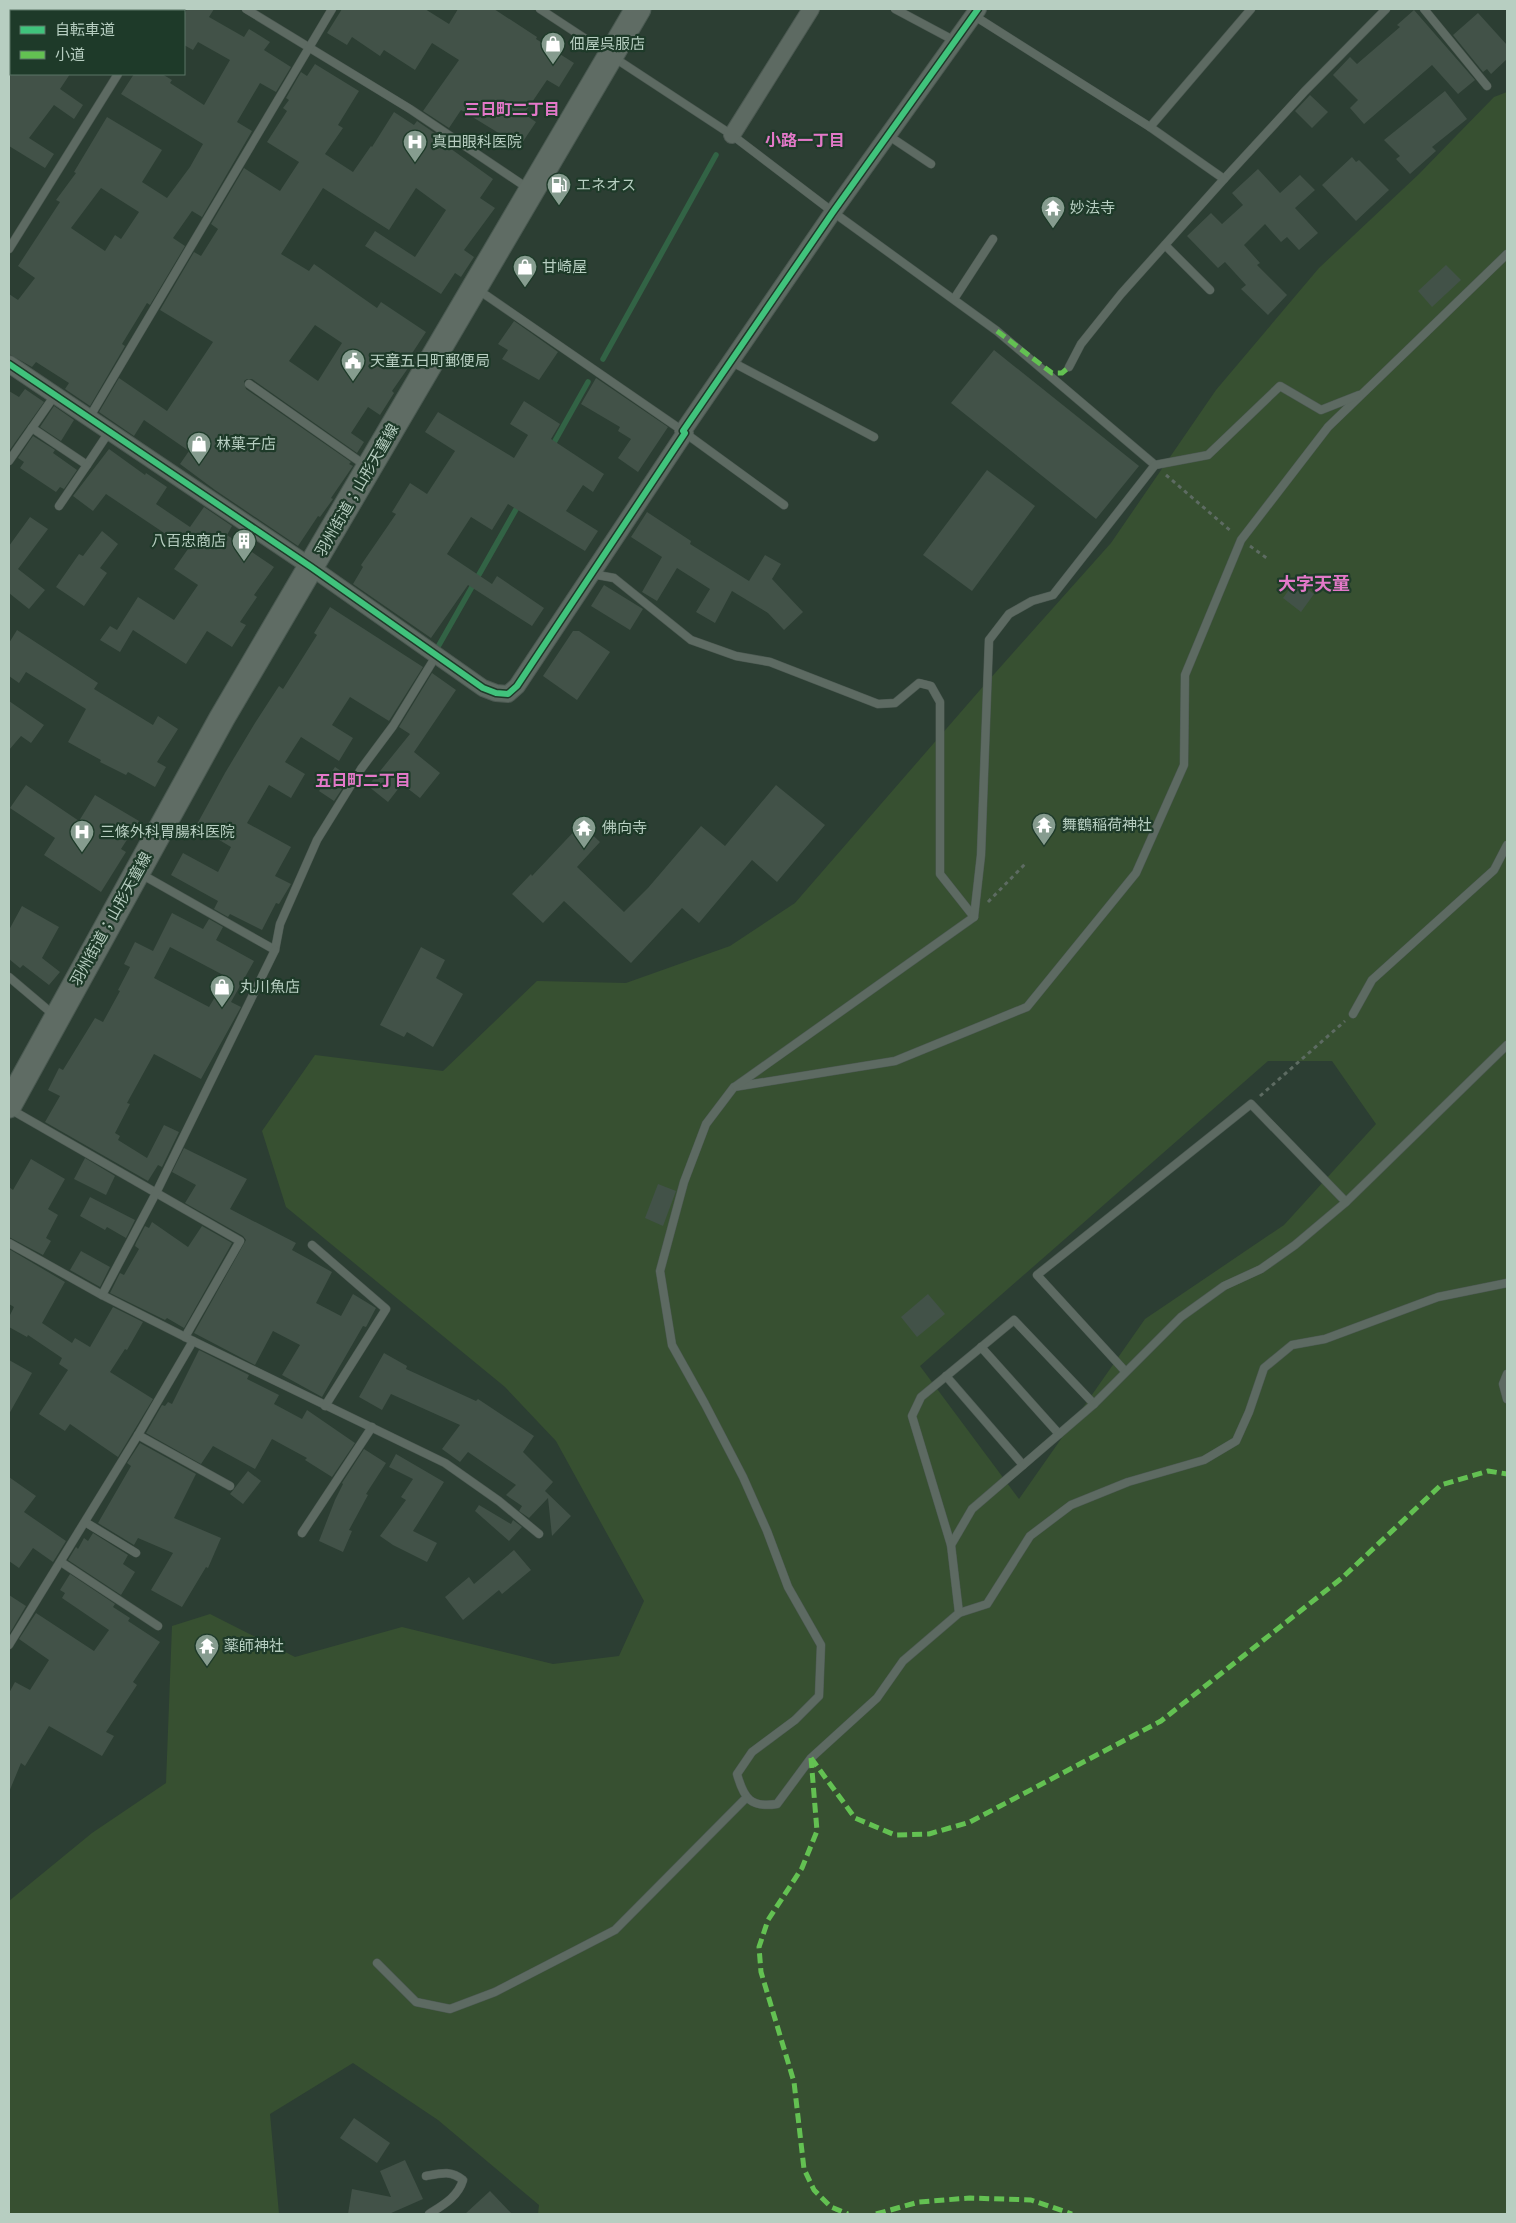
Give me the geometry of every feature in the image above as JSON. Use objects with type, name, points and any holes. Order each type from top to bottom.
[{"type":"main road","name":"羽州街道；山形天童線","points":[[9,1107],[222,718],[370,468],[530,190],[638,9]]},
{"type":"street","points":[[732,135],[811,9]]},
{"type":"street","points":[[9,364],[311,568],[483,688],[496,694],[508,694],[517,686],[684,432],[833,212],[889,136],[975,12]]},
{"type":"lane","points":[[246,9],[410,109],[530,190]]},
{"type":"lane","points":[[89,418],[332,9]]},
{"type":"lane","points":[[540,9],[612,54],[732,135],[833,212],[954,299],[997,331],[1154,465]]},
{"type":"lane","points":[[895,9],[954,41]]},
{"type":"lane","points":[[1150,127],[1250,9]]},
{"type":"lane","points":[[1069,367],[1096,324],[1165,245],[1305,91],[1386,9]]},
{"type":"lane","points":[[1424,9],[1487,86]]},
{"type":"lane","points":[[975,12],[1150,127],[1224,179]]},
{"type":"lane","points":[[9,249],[117,75]]},
{"type":"lane","points":[[889,136],[931,164]]},
{"type":"lane","points":[[954,299],[994,239]]},
{"type":"lane","points":[[1165,245],[1210,290]]},
{"type":"lane","points":[[734,1087],[895,1061],[1027,1007],[1136,873],[1184,765],[1185,675],[1241,540],[1328,427],[1507,254]]},
{"type":"lane","points":[[474,287],[684,432],[784,505]]},
{"type":"lane","points":[[732,362],[874,437]]},
{"type":"lane","points":[[249,384],[370,468]]},
{"type":"lane","points":[[1363,393],[1321,410],[1280,386],[1208,455],[1154,465],[1053,594],[1032,601],[1009,614],[989,640],[981,855],[974,916],[734,1087],[706,1124],[684,1182],[660,1271],[672,1345],[706,1404],[743,1477],[767,1531],[788,1587],[821,1645],[819,1696],[795,1720],[752,1752],[737,1774],[746,1798],[762,1806],[777,1804],[812,1758],[877,1698],[903,1661],[959,1613],[987,1604],[1030,1536],[1071,1505],[1128,1482],[1204,1460],[1236,1441],[1249,1412],[1264,1368],[1292,1346],[1325,1339],[1438,1297],[1507,1283]]},
{"type":"lane","points":[[9,461],[54,395]]},
{"type":"lane","points":[[32,428],[87,465]]},
{"type":"lane","points":[[59,506],[109,432]]},
{"type":"lane","points":[[592,574],[614,578],[691,640],[736,656],[770,662],[878,704],[895,703],[918,682],[931,686],[940,702],[940,874],[974,916]]},
{"type":"lane","points":[[102,1295],[156,1193],[275,950],[280,924],[317,840],[362,769],[393,726],[436,656]]},
{"type":"lane","points":[[1353,1014],[1372,980],[1494,870],[1507,845]]},
{"type":"lane","points":[[137,872],[275,950]]},
{"type":"lane","points":[[9,977],[57,1017]]},
{"type":"lane","points":[[951,1545],[972,1509],[1094,1404],[1181,1317],[1224,1286],[1261,1269],[1295,1245],[1346,1202],[1507,1045]]},
{"type":"lane","points":[[1125,1371],[1037,1275],[1251,1104],[1346,1202]]},
{"type":"lane","points":[[9,1107],[240,1241],[138,1436],[9,1645]]},
{"type":"lane","points":[[9,1243],[102,1295],[189,1339],[445,1463],[499,1501],[539,1534]]},
{"type":"lane","points":[[312,1244],[386,1309],[325,1406]]},
{"type":"lane","points":[[959,1613],[951,1545],[912,1416],[921,1397],[1014,1320],[1094,1404]]},
{"type":"lane","points":[[982,1347],[1059,1434]]},
{"type":"lane","points":[[1507,1374],[1502,1384],[1507,1399]]},
{"type":"lane","points":[[946,1376],[1023,1465]]},
{"type":"lane","points":[[302,1532],[372,1427]]},
{"type":"lane","points":[[138,1436],[230,1486]]},
{"type":"lane","points":[[85,1522],[136,1554]]},
{"type":"lane","points":[[61,1562],[158,1626]]},
{"type":"lane","points":[[377,1963],[416,2002],[450,2009],[495,1992],[615,1930],[746,1798]]},
{"type":"lane","points":[[426,2176],[444,2173],[456,2174],[463,2180],[461,2190],[430,2214]]},
{"type":"path","points":[[1154,465],[1241,540],[1268,559]]},
{"type":"path","points":[[974,916],[1027,862]]},
{"type":"path","points":[[1251,1104],[1353,1014]]},
{"type":"green space","points":[[1507,92],[1507,2214],[538,2214],[539,2205],[438,2120],[353,2063],[270,2114],[279,2214],[9,2214],[9,1901],[92,1833],[166,1783],[172,1626],[210,1614],[295,1657],[402,1627],[553,1664],[619,1656],[644,1601],[556,1441],[505,1387],[286,1207],[262,1131],[315,1055],[443,1071],[537,981],[626,983],[730,946],[795,903],[1111,543],[1216,390],[1319,268],[1419,174],[1494,97]],"holes":[[[1268,1061],[1332,1061],[1376,1124],[1284,1225],[1145,1319],[1019,1499],[920,1366]]]},
{"type":"building","points":[[187,9],[214,9],[209,17],[244,37],[249,29],[270,42],[264,50],[291,67],[276,92],[260,83],[237,122],[252,131],[202,217],[192,211],[173,238],[185,246],[150,305],[147,303],[122,344],[125,346],[90,406],[65,389],[69,383],[36,362],[32,367],[9,354],[9,294],[18,300],[35,278],[18,266],[60,202],[56,200],[76,173],[74,172],[107,117],[162,150],[142,182],[167,198],[190,167],[203,144],[121,94],[133,75],[164,75],[172,80],[170,83],[204,105],[230,60],[198,42],[193,50],[185,46],[185,13]],"holes":[[[101,188],[139,212],[121,239],[115,235],[105,251],[71,228]]]},
{"type":"building","points":[[342,9],[425,9],[449,24],[458,9],[494,9],[574,63],[559,87],[547,80],[524,114],[536,122],[520,146],[461,110],[449,128],[423,111],[459,60],[432,43],[415,70],[384,50],[380,56],[352,37],[347,45],[327,33]]},
{"type":"building","points":[[1414,10],[1475,80],[1458,94],[1432,65],[1364,124],[1350,108],[1358,100],[1333,75],[1350,57],[1357,64],[1400,27],[1397,25]]},
{"type":"building","points":[[1478,13],[1507,45],[1507,59],[1491,74],[1487,69],[1483,72],[1453,35]]},
{"type":"building","points":[[315,64],[359,91],[338,125],[343,128],[325,154],[353,172],[372,147],[394,112],[414,125],[417,121],[442,138],[440,141],[493,179],[480,198],[495,208],[464,250],[474,257],[461,277],[455,273],[441,294],[365,246],[375,231],[415,257],[446,210],[416,188],[389,230],[323,188],[281,254],[309,271],[314,264],[377,308],[381,302],[426,332],[409,358],[413,361],[392,391],[394,393],[380,415],[368,407],[351,433],[364,442],[357,453],[252,379],[244,381],[246,389],[351,462],[349,464],[353,466],[331,498],[333,499],[320,517],[318,516],[298,546],[180,464],[189,451],[144,420],[134,436],[99,412],[119,378],[167,411],[213,342],[160,310],[194,252],[201,256],[218,229],[211,224],[244,168],[280,191],[299,162],[267,142],[287,111],[283,108],[289,100],[286,98],[301,72],[307,76]],"holes":[[[315,325],[342,343],[318,381],[289,361]]]},
{"type":"building","points":[[9,74],[69,75],[60,89],[83,105],[74,119],[54,105],[29,138],[54,154],[45,168],[9,146]]},
{"type":"building","points":[[1445,91],[1467,119],[1432,147],[1436,151],[1410,174],[1396,159],[1400,156],[1384,140]]},
{"type":"building","points":[[1310,95],[1328,112],[1312,128],[1295,111]]},
{"type":"building","points":[[1352,157],[1356,162],[1359,160],[1389,190],[1356,221],[1322,185]]},
{"type":"building","points":[[1258,169],[1280,193],[1300,175],[1315,190],[1295,208],[1318,233],[1299,250],[1287,237],[1281,242],[1265,224],[1244,245],[1260,263],[1257,265],[1287,295],[1268,315],[1241,289],[1246,285],[1225,262],[1218,268],[1187,236],[1211,213],[1222,224],[1243,205],[1232,193]]},
{"type":"building","points":[[1446,265],[1461,280],[1432,307],[1418,291]]},
{"type":"building","points":[[514,321],[558,352],[539,380],[502,359],[508,350],[498,344]]},
{"type":"building","points":[[994,350],[1139,466],[1096,519],[951,403]]},
{"type":"building","points":[[596,378],[668,427],[638,472],[618,458],[631,439],[618,431],[620,427],[581,404]]},
{"type":"building","points":[[25,389],[44,402],[9,451],[9,391],[19,397]]},
{"type":"building","points":[[524,401],[560,424],[551,439],[604,474],[593,492],[583,485],[566,511],[598,531],[585,551],[508,504],[492,530],[471,517],[447,554],[492,584],[497,576],[544,608],[532,626],[468,585],[431,638],[353,584],[363,567],[361,565],[396,514],[392,512],[410,483],[427,494],[455,451],[425,432],[438,412],[514,458],[528,435],[510,424]]},
{"type":"building","points":[[54,406],[74,420],[61,441],[40,427]]},
{"type":"building","points":[[33,436],[55,450],[53,453],[77,470],[64,489],[60,487],[56,492],[20,468],[24,462],[18,458]]},
{"type":"building","points":[[109,449],[145,475],[146,473],[167,487],[156,504],[190,527],[204,507],[232,526],[227,535],[274,567],[254,595],[257,597],[240,622],[246,625],[232,647],[207,631],[186,664],[133,630],[120,652],[100,640],[110,626],[117,630],[138,597],[174,620],[198,585],[174,569],[188,549],[106,494],[93,511],[73,496]]},
{"type":"building","points":[[987,470],[1035,506],[972,591],[923,555]]},
{"type":"building","points":[[647,512],[691,541],[690,544],[749,581],[765,555],[781,564],[772,579],[803,612],[784,630],[768,613],[732,591],[715,623],[696,612],[710,589],[677,568],[657,601],[642,592],[662,557],[631,537]]},
{"type":"building","points":[[30,517],[48,529],[18,569],[45,590],[29,609],[9,593],[9,546]]},
{"type":"building","points":[[102,531],[118,544],[100,568],[107,573],[84,606],[56,587],[79,554],[83,556]]},
{"type":"building","points":[[1296,580],[1314,594],[1301,612],[1283,598]]},
{"type":"building","points":[[604,585],[643,609],[630,630],[591,606]]},
{"type":"building","points":[[330,607],[423,667],[389,721],[350,697],[332,725],[353,738],[339,761],[301,737],[285,762],[305,774],[291,798],[269,785],[247,823],[291,847],[275,876],[291,884],[279,904],[276,903],[262,930],[230,914],[228,917],[214,909],[218,901],[171,875],[183,853],[218,872],[231,847],[196,826],[255,723],[279,686],[283,689],[317,635],[314,633]]},
{"type":"building","points":[[17,630],[98,683],[94,689],[153,725],[158,716],[178,729],[157,762],[166,767],[155,787],[128,772],[126,775],[100,762],[101,760],[68,742],[86,709],[26,672],[19,683],[9,676],[9,643]]},
{"type":"building","points":[[573,631],[579,631],[610,652],[577,700],[543,676]]},
{"type":"building","points":[[432,673],[456,690],[414,752],[440,773],[420,798],[402,784],[388,802],[368,786],[410,734],[399,727]]},
{"type":"building","points":[[9,701],[44,725],[31,743],[21,736],[9,750]]},
{"type":"building","points":[[335,767],[350,777],[334,801],[319,791]]},
{"type":"building","points":[[26,785],[79,821],[95,795],[139,821],[121,849],[126,852],[101,892],[44,855],[55,838],[10,808]]},
{"type":"building","points":[[776,785],[825,825],[777,882],[752,860],[699,923],[682,908],[631,963],[564,901],[543,923],[512,894],[531,874],[532,876],[581,824],[600,842],[577,867],[624,912],[648,888],[701,826],[725,846]]},
{"type":"building","points":[[22,906],[59,927],[42,958],[60,972],[49,985],[23,965],[20,968],[9,959],[9,930]]},
{"type":"building","points":[[172,913],[203,929],[209,919],[223,927],[216,940],[254,961],[231,1002],[241,1007],[201,1079],[154,1054],[127,1103],[130,1104],[115,1133],[120,1136],[118,1140],[147,1158],[164,1125],[179,1132],[162,1167],[158,1165],[148,1181],[45,1122],[60,1096],[48,1090],[59,1068],[63,1070],[95,1018],[103,1022],[120,991],[118,990],[130,967],[124,964],[135,942],[153,951]],"holes":[[[170,947],[227,977],[209,1007],[154,978]]]},
{"type":"building","points":[[421,947],[445,960],[436,978],[463,994],[433,1047],[407,1032],[404,1037],[380,1025]]},
{"type":"building","points":[[184,1148],[247,1179],[230,1209],[296,1243],[292,1250],[332,1272],[316,1303],[341,1316],[353,1294],[376,1308],[366,1327],[363,1326],[322,1397],[282,1375],[300,1345],[273,1331],[255,1365],[194,1333],[246,1240],[243,1236],[185,1203],[196,1185],[172,1172]]},
{"type":"building","points":[[85,1158],[115,1176],[106,1195],[74,1179]]},
{"type":"building","points":[[31,1159],[65,1179],[48,1209],[58,1215],[46,1238],[51,1241],[43,1255],[9,1237],[9,1187],[13,1190]]},
{"type":"building","points":[[658,1184],[676,1191],[663,1226],[645,1218]]},
{"type":"building","points":[[90,1197],[135,1220],[126,1238],[107,1227],[105,1230],[80,1216]]},
{"type":"building","points":[[152,1222],[188,1247],[202,1226],[232,1243],[184,1328],[167,1318],[165,1320],[110,1293],[120,1273],[124,1275],[139,1249],[135,1246],[145,1226],[149,1228]]},
{"type":"building","points":[[9,1249],[65,1282],[42,1323],[72,1343],[75,1338],[90,1347],[113,1307],[143,1322],[127,1350],[125,1349],[110,1372],[153,1399],[118,1457],[70,1424],[65,1431],[39,1414],[68,1370],[59,1364],[62,1358],[28,1335],[27,1337],[9,1327],[9,1317],[14,1307],[9,1304]]},
{"type":"building","points":[[81,1251],[110,1267],[100,1287],[70,1270]]},
{"type":"building","points":[[928,1294],[945,1314],[917,1337],[901,1317]]},
{"type":"building","points":[[199,1350],[249,1375],[247,1379],[279,1395],[274,1404],[302,1419],[307,1410],[355,1443],[332,1477],[305,1460],[307,1458],[272,1439],[255,1469],[213,1446],[201,1464],[146,1433],[162,1405],[165,1406],[168,1402],[172,1404]]},
{"type":"building","points":[[384,1353],[407,1366],[406,1369],[476,1401],[478,1399],[534,1436],[523,1452],[553,1482],[545,1491],[571,1516],[552,1536],[548,1498],[529,1518],[519,1511],[522,1506],[506,1495],[516,1485],[468,1452],[460,1462],[442,1449],[460,1425],[391,1394],[382,1410],[359,1397]]},
{"type":"building","points":[[9,1360],[32,1373],[9,1414]]},
{"type":"building","points":[[140,1443],[196,1474],[174,1518],[221,1538],[208,1568],[206,1567],[182,1607],[151,1590],[173,1553],[138,1538],[134,1545],[98,1523],[131,1466],[127,1463]]},
{"type":"building","points":[[364,1449],[386,1463],[366,1494],[368,1495],[349,1530],[352,1531],[343,1552],[319,1541],[342,1483]]},
{"type":"building","points":[[396,1454],[444,1482],[413,1531],[437,1543],[427,1562],[393,1545],[380,1536],[406,1500],[401,1497],[413,1479],[389,1467]]},
{"type":"building","points":[[248,1471],[261,1481],[243,1504],[230,1494]]},
{"type":"building","points":[[9,1477],[36,1496],[24,1512],[66,1541],[53,1562],[33,1548],[19,1568],[9,1561]]},
{"type":"building","points":[[479,1505],[511,1524],[513,1520],[522,1527],[509,1541],[475,1511]]},
{"type":"building","points":[[93,1533],[128,1555],[123,1564],[135,1572],[121,1595],[68,1560],[76,1547],[78,1549],[84,1538],[88,1541]]},
{"type":"building","points":[[514,1550],[531,1570],[502,1594],[499,1590],[463,1620],[445,1597],[469,1577],[474,1584]]},
{"type":"building","points":[[70,1574],[115,1604],[113,1607],[130,1618],[128,1621],[160,1642],[133,1682],[137,1685],[106,1732],[114,1736],[102,1756],[49,1726],[25,1766],[21,1763],[9,1792],[9,1693],[15,1682],[30,1690],[49,1660],[19,1639],[36,1613],[94,1651],[109,1630],[62,1598],[65,1593],[60,1590]]},
{"type":"building","points":[[9,1595],[26,1606],[10,1633],[9,1632]]},
{"type":"building","points":[[354,2118],[390,2143],[377,2163],[340,2138]]},
{"type":"building","points":[[405,2160],[423,2199],[389,2214],[348,2214],[352,2189],[391,2197],[380,2171]]},
{"type":"building","points":[[490,2191],[512,2214],[465,2214]]},
{"type":"waterway","points":[[603,359],[716,155]]},
{"type":"waterway","points":[[551,448],[588,382]]},
{"type":"waterway","points":[[439,645],[519,504]]},
{"type":"marked path","points":[[997,331],[1052,373],[1062,373],[1069,367]]},
{"type":"marked path","points":[[811,1758],[855,1818],[895,1835],[929,1834],[970,1822],[1161,1721],[1342,1578],[1441,1485],[1488,1471],[1507,1474]]},
{"type":"marked path","points":[[811,1758],[817,1831],[802,1868],[768,1920],[759,1947],[761,1972],[794,2082],[804,2169],[814,2190],[831,2207],[848,2214]]},
{"type":"marked path","points":[[876,2214],[919,2202],[970,2198],[1031,2200],[1072,2214]]},
{"type":"cycle path","points":[[9,364],[311,567],[483,688],[496,693],[508,694],[517,686],[685,433],[683,431],[833,212],[978,9]]},
{"type":"place","name":"佃屋呉服店","points":[[553,65]]},
{"type":"place","name":"真田眼科医院","points":[[415,163]]},
{"type":"place","name":"エネオス","points":[[559,206]]},
{"type":"place","name":"妙法寺","points":[[1053,229]]},
{"type":"place","name":"甘崎屋","points":[[525,288]]},
{"type":"place","name":"天童五日町郵便局","points":[[353,382]]},
{"type":"place","name":"林菓子店","points":[[199,465]]},
{"type":"place","name":"八百忠商店","points":[[244,562]]},
{"type":"place","name":"舞鶴稲荷神社","points":[[1044,846]]},
{"type":"place","name":"佛向寺","points":[[584,849]]},
{"type":"place","name":"三條外科胃腸科医院","points":[[82,853]]},
{"type":"place","name":"丸川魚店","points":[[222,1008]]},
{"type":"place","name":"薬師神社","points":[[207,1667]]},
{"type":"district","name":"三日町二丁目","points":[[512,109]]},
{"type":"district","name":"小路一丁目","points":[[805,140]]},
{"type":"district","name":"大字天童","points":[[1314,584]]},
{"type":"district","name":"五日町二丁目","points":[[363,780]]}]
